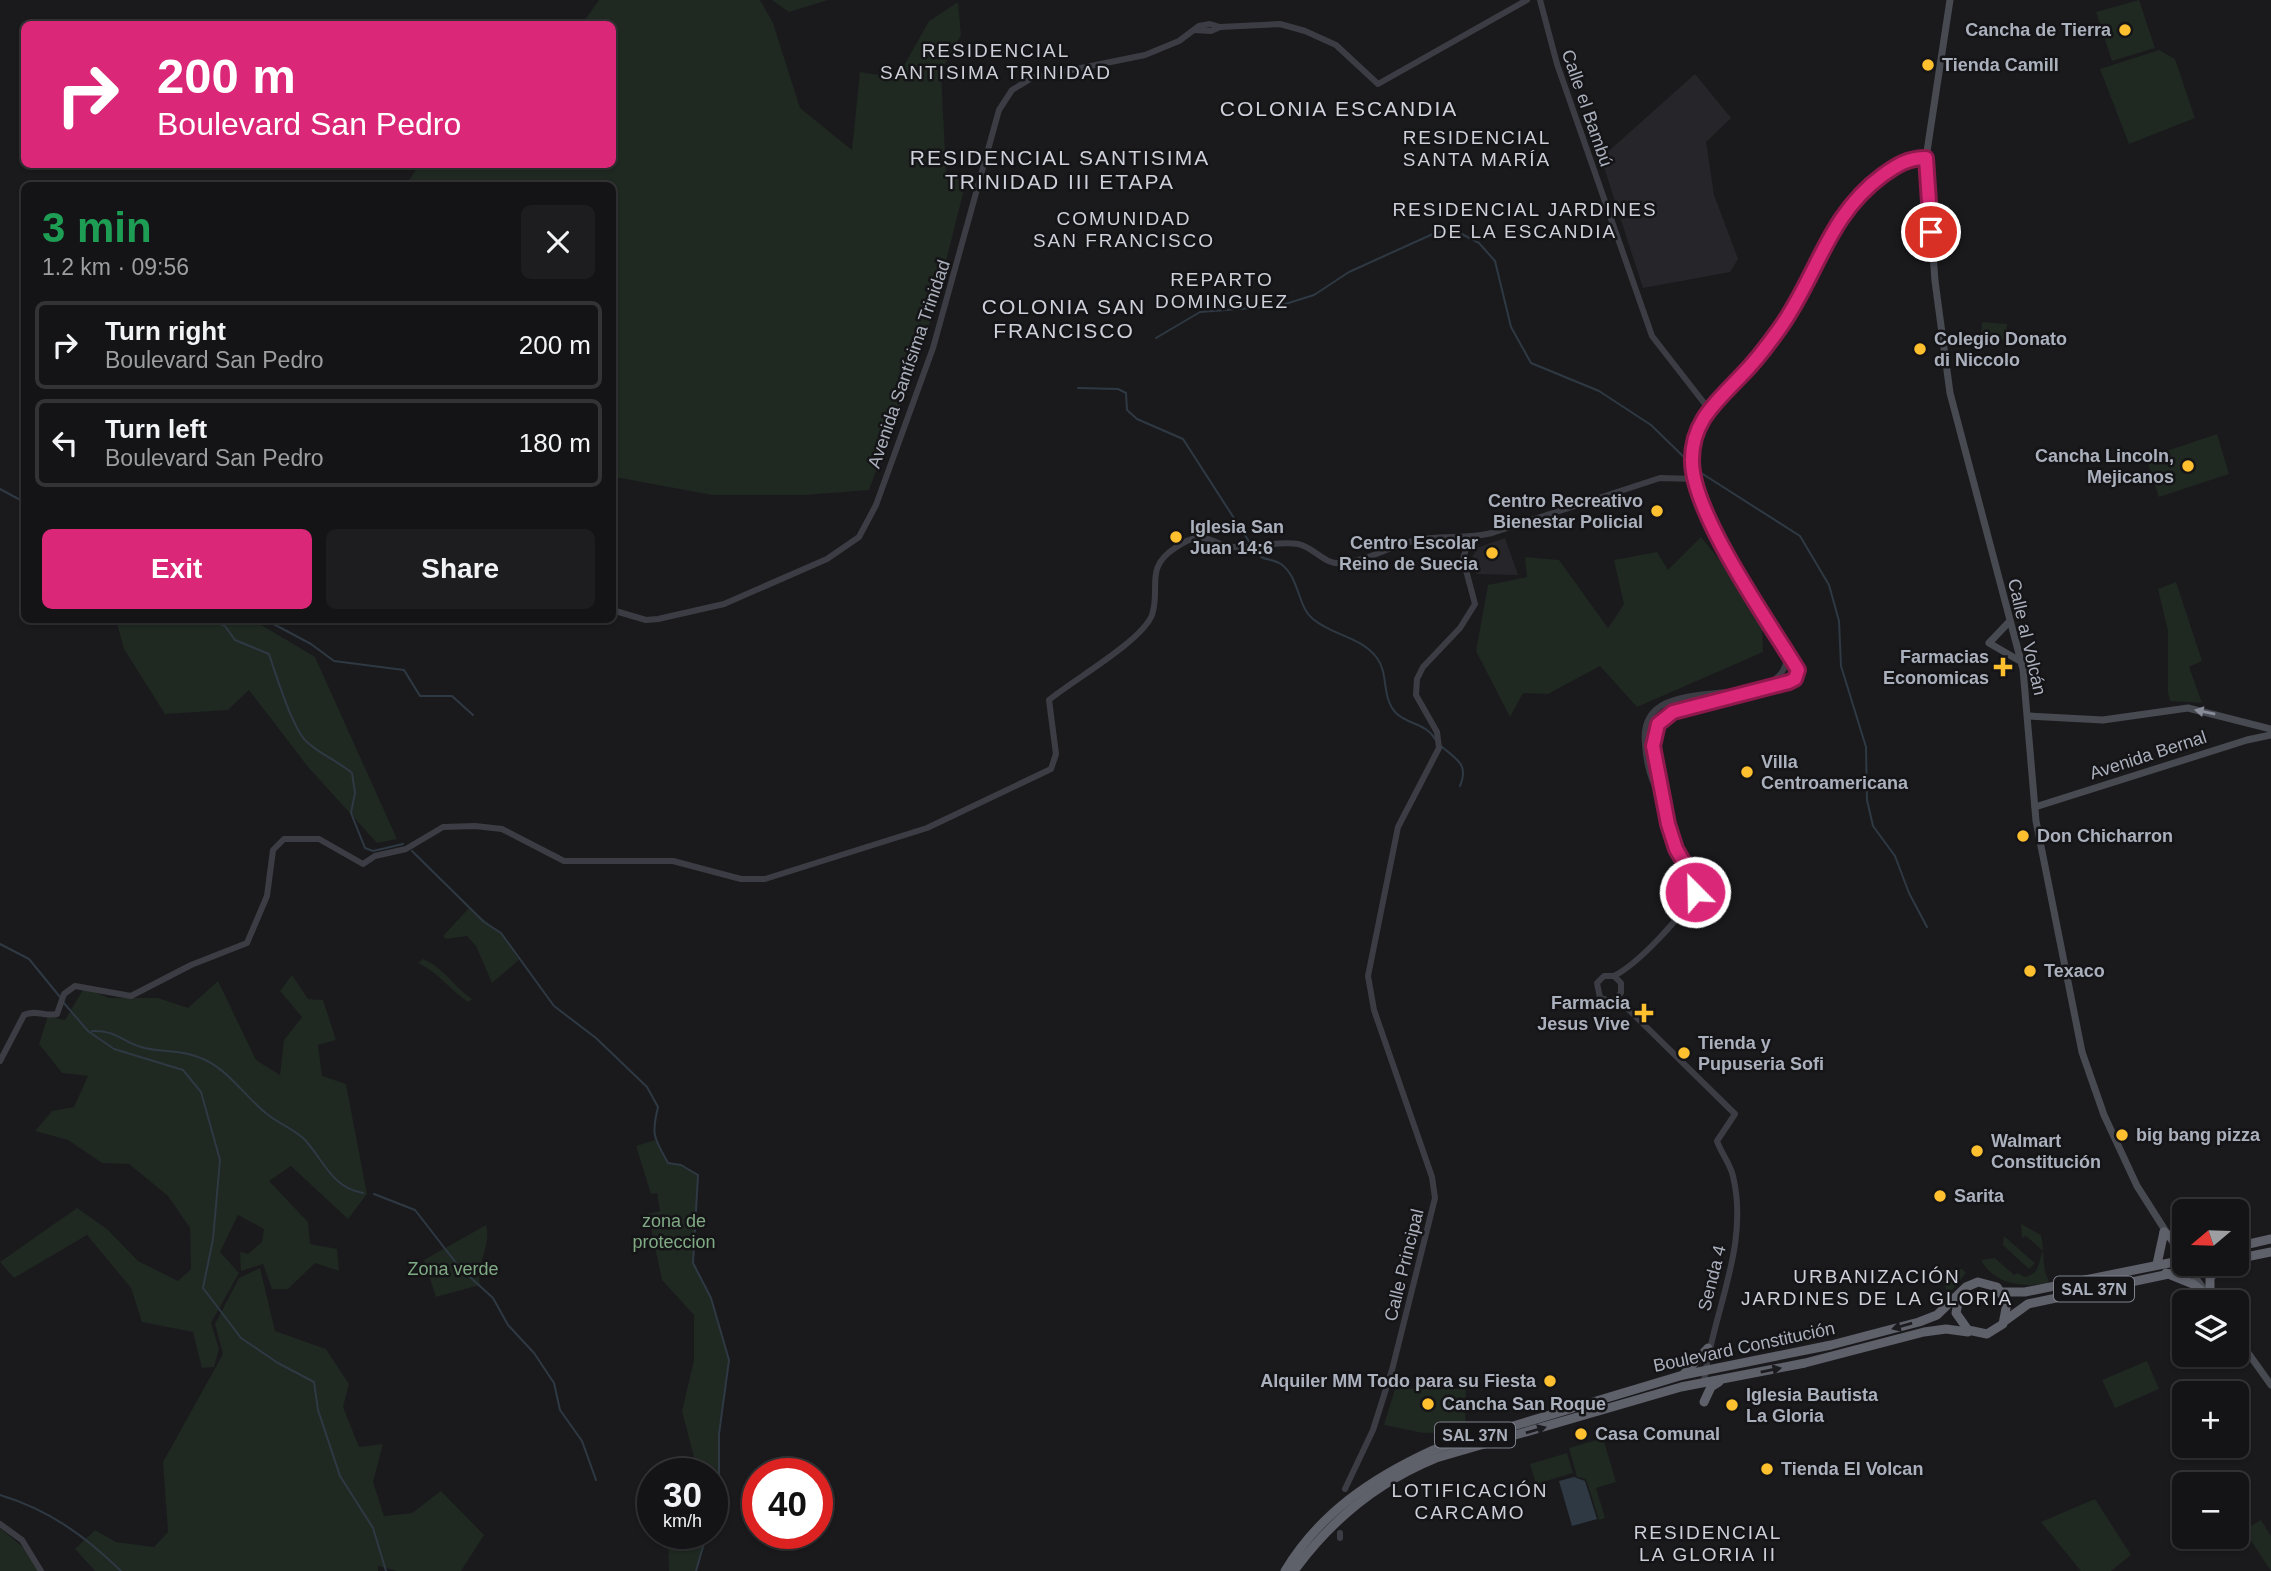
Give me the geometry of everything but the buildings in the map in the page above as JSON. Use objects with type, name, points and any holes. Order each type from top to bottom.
[{"type":"highway","points":[[2157,1264],[2164,1232],[2172,1238]]},
{"type":"highway","points":[[2249,1244],[2271,1239]]},
{"type":"highway","points":[[2249,1256],[2271,1252]]},
{"type":"highway","name":"SAL 37N","points":[[1960,1293],[1968,1285],[1981,1282],[1994,1285],[2002,1292],[2025,1292],[2172,1263]]},
{"type":"highway","name":"SAL 37N","points":[[1970,1332],[1990,1333],[2028,1304],[2172,1269]]},
{"type":"highway","points":[[2165,1273],[2193,1284],[2200,1290]]},
{"type":"highway","points":[[2002,1292],[2008,1306],[2005,1321]]},
{"type":"highway","points":[[1960,1293],[1956,1304],[1957,1316],[1970,1332]]},
{"type":"highway","name":"Boulevard Constitución","points":[[1285,1571],[1325,1519],[1394,1468],[1447,1444],[1705,1369],[1831,1345],[1919,1322],[1937,1315],[1960,1293]]},
{"type":"highway","name":"Boulevard Constitución","points":[[1294,1571],[1320,1537],[1347,1511],[1378,1487],[1445,1454],[1681,1387],[1861,1350],[1924,1332],[1946,1329],[1970,1332]]},
{"type":"highway","points":[[1683,1375],[1708,1350],[1716,1364],[1722,1366]]},
{"type":"highway","points":[[1681,1387],[1693,1389],[1704,1402],[1711,1387],[1725,1378]]},
{"type":"main road","name":"Calle al Volcán","points":[[1951,0],[1926,158],[1939,320],[1950,393],[2020,661],[2028,716],[2035,807],[2082,1052],[2104,1115],[2154,1216],[2172,1243]]},
{"type":"main road","points":[[2009,622],[1989,643],[2020,661]]},
{"type":"main road","name":"Avenida Bernal","points":[[2028,716],[2103,720],[2188,708],[2271,729]]},
{"type":"main road","points":[[2246,740],[2250,732],[2247,722]]},
{"type":"main road","name":"Avenida Bernal","points":[[2035,807],[2246,740],[2271,735]]},
{"type":"main road","points":[[2249,1354],[2271,1385]]},
{"type":"street","name":"Avenida Santísima Trinidad","points":[[616,611],[646,620],[701,611],[786,578],[855,541],[876,505],[929,361],[952,289],[983,163],[1006,99],[1012,90],[1032,78],[1145,55],[1179,41],[1199,26],[1280,24],[1305,31],[1336,45],[1378,84],[1527,0]]},
{"type":"street","name":"Calle el Bambú","points":[[1540,0],[1557,64],[1652,336],[1708,408]]},
{"type":"street","points":[[1662,798],[1654,735],[1664,717],[1789,682],[1795,679],[1798,670],[1724,547],[1702,504],[1695,479],[1695,442],[1708,408],[1741,376],[1783,324],[1832,231],[1864,189],[1899,163],[1926,158]]},
{"type":"street","points":[[0,1061],[24,1015],[29,1012],[49,1016],[57,1014],[64,994],[75,986],[131,996],[179,971],[247,943],[267,896],[273,850],[281,840],[319,839],[363,864],[374,856],[406,849],[443,827],[475,826],[502,829],[544,852],[573,862],[673,861],[741,879],[775,878],[927,828],[1051,769],[1056,754],[1049,700],[1119,650],[1145,625],[1152,612],[1156,568],[1177,547],[1204,537],[1235,548],[1297,544],[1324,559],[1341,564],[1413,540],[1454,536],[1469,539],[1660,478],[1695,479]]},
{"type":"street","name":"Calle Principal","points":[[1345,1489],[1373,1430],[1392,1370],[1435,1198],[1432,1177],[1368,987],[1398,827],[1439,748],[1437,732],[1416,695],[1416,679],[1423,667],[1460,628],[1475,604],[1463,559],[1469,539]]},
{"type":"street","points":[[1624,1005],[1614,1000],[1604,1000],[1596,988],[1604,976],[1614,976],[1625,970],[1669,926],[1695,892],[1693,878],[1676,849],[1662,798],[1649,768],[1643,733],[1656,709],[1670,701],[1702,693],[1741,691],[1763,685],[1781,674],[1786,666],[1786,650]]},
{"type":"street","points":[[1649,768],[1658,765]]},
{"type":"street","points":[[1624,1005],[1621,983],[1625,970]]},
{"type":"street","points":[[1614,976],[1621,983]]},
{"type":"street","points":[[1614,1000],[1621,993]]},
{"type":"street","name":"Senda 4","points":[[1624,1005],[1734,1110],[1735,1117],[1717,1141],[1733,1175],[1736,1251],[1708,1350],[1704,1382]]},
{"type":"street","points":[[0,1524],[22,1540],[41,1571]]},
{"type":"shaded area","points":[[1695,74],[1731,118],[1706,142],[1714,195],[1738,259],[1730,272],[1643,288],[1601,158]]},
{"type":"shaded area","name":"Centro Escolar Reino de Suecia","points":[[1505,538],[1518,575],[1476,574],[1472,558],[1477,548]]},
{"type":"shaded area","points":[[1574,1477],[1585,1481],[1597,1519],[1572,1526],[1559,1481]]},
{"type":"green space","points":[[599,0],[760,0],[773,23],[800,108],[852,150],[860,72],[897,78],[929,21],[958,2],[961,35],[941,71],[946,174],[968,174],[932,317],[869,490],[805,495],[712,495],[616,477],[616,182],[408,182],[417,168],[616,168],[616,21],[584,21]]},
{"type":"green space","points":[[772,0],[828,0],[789,12]]},
{"type":"green space","name":"Cancha de Tierra","points":[[2139,0],[2155,48],[2112,61],[2096,12]]},
{"type":"green space","points":[[2159,50],[2175,59],[2195,118],[2129,144],[2100,69]]},
{"type":"green space","points":[[1982,322],[2007,324],[2006,340],[1981,338]]},
{"type":"green space","name":"Cancha Lincoln, Mejicanos","points":[[2217,434],[2229,474],[2159,497],[2146,458]]},
{"type":"green space","points":[[1701,537],[1762,625],[1763,652],[1637,707],[1600,666],[1548,694],[1523,693],[1510,717],[1476,651],[1488,585],[1527,577],[1525,557],[1559,560],[1608,628],[1624,604],[1614,560],[1657,552],[1668,570]]},
{"type":"green space","points":[[2176,582],[2202,661],[2189,667],[2202,703],[2170,701],[2168,692],[2168,631],[2158,589]]},
{"type":"green space","points":[[117,623],[258,623],[315,657],[397,839],[377,843],[308,767],[249,690],[228,710],[165,714],[124,649]]},
{"type":"green space","points":[[469,908],[502,934],[519,960],[492,983],[476,946],[467,936],[446,939],[443,936]]},
{"type":"green space","points":[[423,959],[437,967],[472,999],[468,1002],[432,971],[418,963]]},
{"type":"green space","points":[[292,975],[308,999],[323,1000],[336,1040],[318,1045],[322,1076],[346,1084],[367,1194],[348,1219],[291,1166],[269,1181],[308,1222],[310,1244],[337,1249],[339,1271],[315,1263],[288,1289],[272,1289],[263,1264],[241,1271],[240,1252],[248,1254],[262,1242],[264,1229],[238,1215],[220,1252],[239,1273],[211,1323],[219,1349],[214,1367],[202,1368],[193,1332],[142,1322],[131,1288],[87,1235],[14,1278],[0,1262],[77,1208],[107,1229],[138,1261],[178,1281],[191,1269],[190,1228],[168,1196],[129,1164],[102,1163],[68,1140],[35,1131],[52,1111],[74,1107],[88,1076],[62,1073],[39,1044],[48,1016],[65,1020],[84,988],[109,998],[158,998],[188,1008],[218,981],[256,1060],[280,1075],[284,1040],[302,1017],[280,991]]},
{"type":"green space","name":"zona de proteccion","points":[[655,1140],[668,1163],[681,1165],[698,1175],[693,1263],[711,1298],[729,1360],[719,1434],[719,1458],[694,1458],[682,1411],[694,1360],[694,1315],[662,1280],[648,1214],[660,1211],[657,1193],[651,1194],[636,1146]]},
{"type":"green space","points":[[2021,1224],[2041,1235],[2049,1281],[2047,1283],[2028,1285],[2001,1279],[1981,1260],[1995,1258],[2014,1275],[2018,1273],[2025,1277],[2034,1273],[2043,1251],[2026,1236],[2022,1238]]},
{"type":"green space","name":"Zona verde","points":[[486,1225],[487,1241],[480,1269],[480,1285],[436,1297],[424,1260]]},
{"type":"green space","points":[[2004,1236],[2035,1263],[2029,1269],[2003,1245]]},
{"type":"green space","points":[[260,1268],[275,1331],[326,1349],[349,1384],[343,1407],[359,1447],[383,1444],[373,1482],[384,1516],[412,1513],[441,1491],[484,1535],[461,1571],[397,1571],[378,1566],[378,1571],[95,1571],[75,1549],[95,1530],[116,1542],[154,1547],[168,1532],[163,1462],[223,1354],[215,1324],[239,1278]]},
{"type":"green space","points":[[1962,1269],[1966,1273],[1945,1299],[1946,1289],[1939,1270]]},
{"type":"green space","points":[[2147,1361],[2159,1389],[2115,1408],[2102,1380]]},
{"type":"green space","name":"Cancha San Roque","points":[[1395,1389],[1466,1389],[1465,1432],[1423,1433],[1384,1425]]},
{"type":"green space","points":[[1603,1438],[1616,1482],[1596,1488],[1605,1518],[1599,1520],[1586,1479],[1577,1477],[1569,1448]]},
{"type":"green space","points":[[1567,1453],[1573,1473],[1536,1484],[1530,1464]]},
{"type":"green space","points":[[2095,1499],[2131,1555],[2111,1571],[2081,1571],[2041,1522]]},
{"type":"green space","points":[[2261,1520],[2271,1536],[2271,1571],[2249,1538],[2249,1527]]},
{"type":"green space","points":[[0,1528],[23,1547],[38,1571],[0,1571]]},
{"type":"green space","points":[[668,1549],[702,1549],[696,1571],[669,1571]]},
{"type":"waterway","points":[[1156,338],[1200,312],[1279,306],[1314,295],[1349,272],[1435,233],[1454,230],[1479,243],[1495,261],[1511,327],[1531,363],[1599,391],[1651,425],[1689,462]]},
{"type":"waterway","points":[[1078,388],[1118,389],[1126,393],[1127,410],[1137,419],[1183,439],[1250,543]]},
{"type":"waterway","points":[[1698,471],[1800,536],[1829,585],[1839,621],[1841,666],[1866,747],[1867,800],[1873,826],[1895,856],[1909,893],[1927,927]]},
{"type":"waterway","points":[[0,489],[21,500]]},
{"type":"waterway","points":[[1261,557],[1279,563],[1287,570],[1304,607],[1313,619],[1355,640],[1377,658],[1381,664],[1391,707],[1401,717],[1427,730],[1435,739]]},
{"type":"waterway","points":[[218,623],[225,626],[235,640],[269,654],[285,700],[301,734],[311,746],[352,773],[355,793],[351,813],[365,848],[373,851],[403,844]]},
{"type":"waterway","points":[[272,623],[311,644],[334,661],[404,670],[420,696],[452,696],[473,715]]},
{"type":"waterway","points":[[1441,746],[1462,767],[1460,786]]},
{"type":"waterway","points":[[412,851],[484,922],[501,933],[554,1006],[596,1038],[647,1087],[658,1107],[655,1136],[668,1163],[681,1165],[698,1175],[693,1263],[711,1298],[729,1360],[719,1434],[719,1458]]},
{"type":"waterway","points":[[0,944],[29,959],[60,997]]},
{"type":"waterway","points":[[63,1002],[88,1031],[114,1049],[183,1070],[201,1092],[220,1160],[213,1239],[203,1288],[241,1338],[278,1363],[314,1382],[318,1410],[340,1476],[373,1528],[386,1571]]},
{"type":"waterway","points":[[92,1031],[113,1034],[141,1047],[184,1053],[218,1067],[258,1107],[302,1137],[336,1180],[363,1193]]},
{"type":"waterway","points":[[374,1194],[415,1210],[460,1268],[493,1298],[508,1325],[534,1353],[554,1383],[560,1410],[582,1441],[596,1480]]},
{"type":"waterway","points":[[0,1495],[34,1508],[65,1525],[121,1571]]},
{"type":"waterway","points":[[696,1571],[702,1549]]},
{"type":"place","name":"Cancha de Tierra","points":[[2125,30]]},
{"type":"place","name":"Tienda Camill","points":[[1928,65]]},
{"type":"place","name":"Colegio Donato di Niccolo","points":[[1920,349]]},
{"type":"place","name":"Cancha Lincoln, Mejicanos","points":[[2188,466]]},
{"type":"place","name":"Centro Recreativo Bienestar Policial","points":[[1657,511]]},
{"type":"place","name":"Iglesia San Juan 14:6","points":[[1176,537]]},
{"type":"place","name":"Centro Escolar Reino de Suecia","points":[[1492,553]]},
{"type":"place","name":"Farmacias Economicas","points":[[2003,667]]},
{"type":"place","name":"Villa Centroamericana","points":[[1747,772]]},
{"type":"place","name":"Don Chicharron","points":[[2023,836]]},
{"type":"place","name":"Texaco","points":[[2030,971]]},
{"type":"place","name":"Farmacia Jesus Vive","points":[[1644,1013]]},
{"type":"place","name":"Tienda y Pupuseria Sofi","points":[[1684,1053]]},
{"type":"place","name":"big bang pizza","points":[[2122,1135]]},
{"type":"place","name":"Walmart Constitución","points":[[1977,1151]]},
{"type":"place","name":"Sarita","points":[[1940,1196]]},
{"type":"place","name":"Alquiler MM Todo para su Fiesta","points":[[1550,1381]]},
{"type":"place","name":"Cancha San Roque","points":[[1428,1404]]},
{"type":"place","name":"Iglesia Bautista La Gloria","points":[[1732,1405]]},
{"type":"place","name":"Casa Comunal","points":[[1581,1434]]},
{"type":"place","name":"Tienda El Volcan","points":[[1767,1469]]},
{"type":"district","name":"RESIDENCIAL SANTISIMA TRINIDAD","points":[[996,61]]},
{"type":"district","name":"COLONIA ESCANDIA","points":[[1339,109]]},
{"type":"district","name":"RESIDENCIAL SANTA MARÍA","points":[[1477,148]]},
{"type":"district","name":"RESIDENCIAL SANTISIMA TRINIDAD III ETAPA","points":[[1060,170]]},
{"type":"district","name":"RESIDENCIAL JARDINES DE LA ESCANDIA","points":[[1525,220]]},
{"type":"district","name":"COMUNIDAD SAN FRANCISCO","points":[[1124,229]]},
{"type":"district","name":"REPARTO DOMINGUEZ","points":[[1222,290]]},
{"type":"district","name":"COLONIA SAN FRANCISCO","points":[[1064,319]]},
{"type":"district","name":"URBANIZACIÓN JARDINES DE LA GLORIA","points":[[1877,1287]]},
{"type":"district","name":"LOTIFICACIÓN CARCAMO","points":[[1470,1501]]},
{"type":"district","name":"RESIDENCIAL LA GLORIA II","points":[[1708,1543]]},
{"type":"route","points":[[1695,892],[1693,878],[1676,849],[1662,798],[1660,771],[1653,746],[1658,724],[1673,712],[1744,696],[1789,682],[1798,675],[1798,670],[1724,547],[1702,504],[1692,462],[1696,438],[1708,408],[1741,376],[1783,324],[1832,231],[1864,189],[1899,163],[1914,158],[1926,158],[1931,232]]}]
